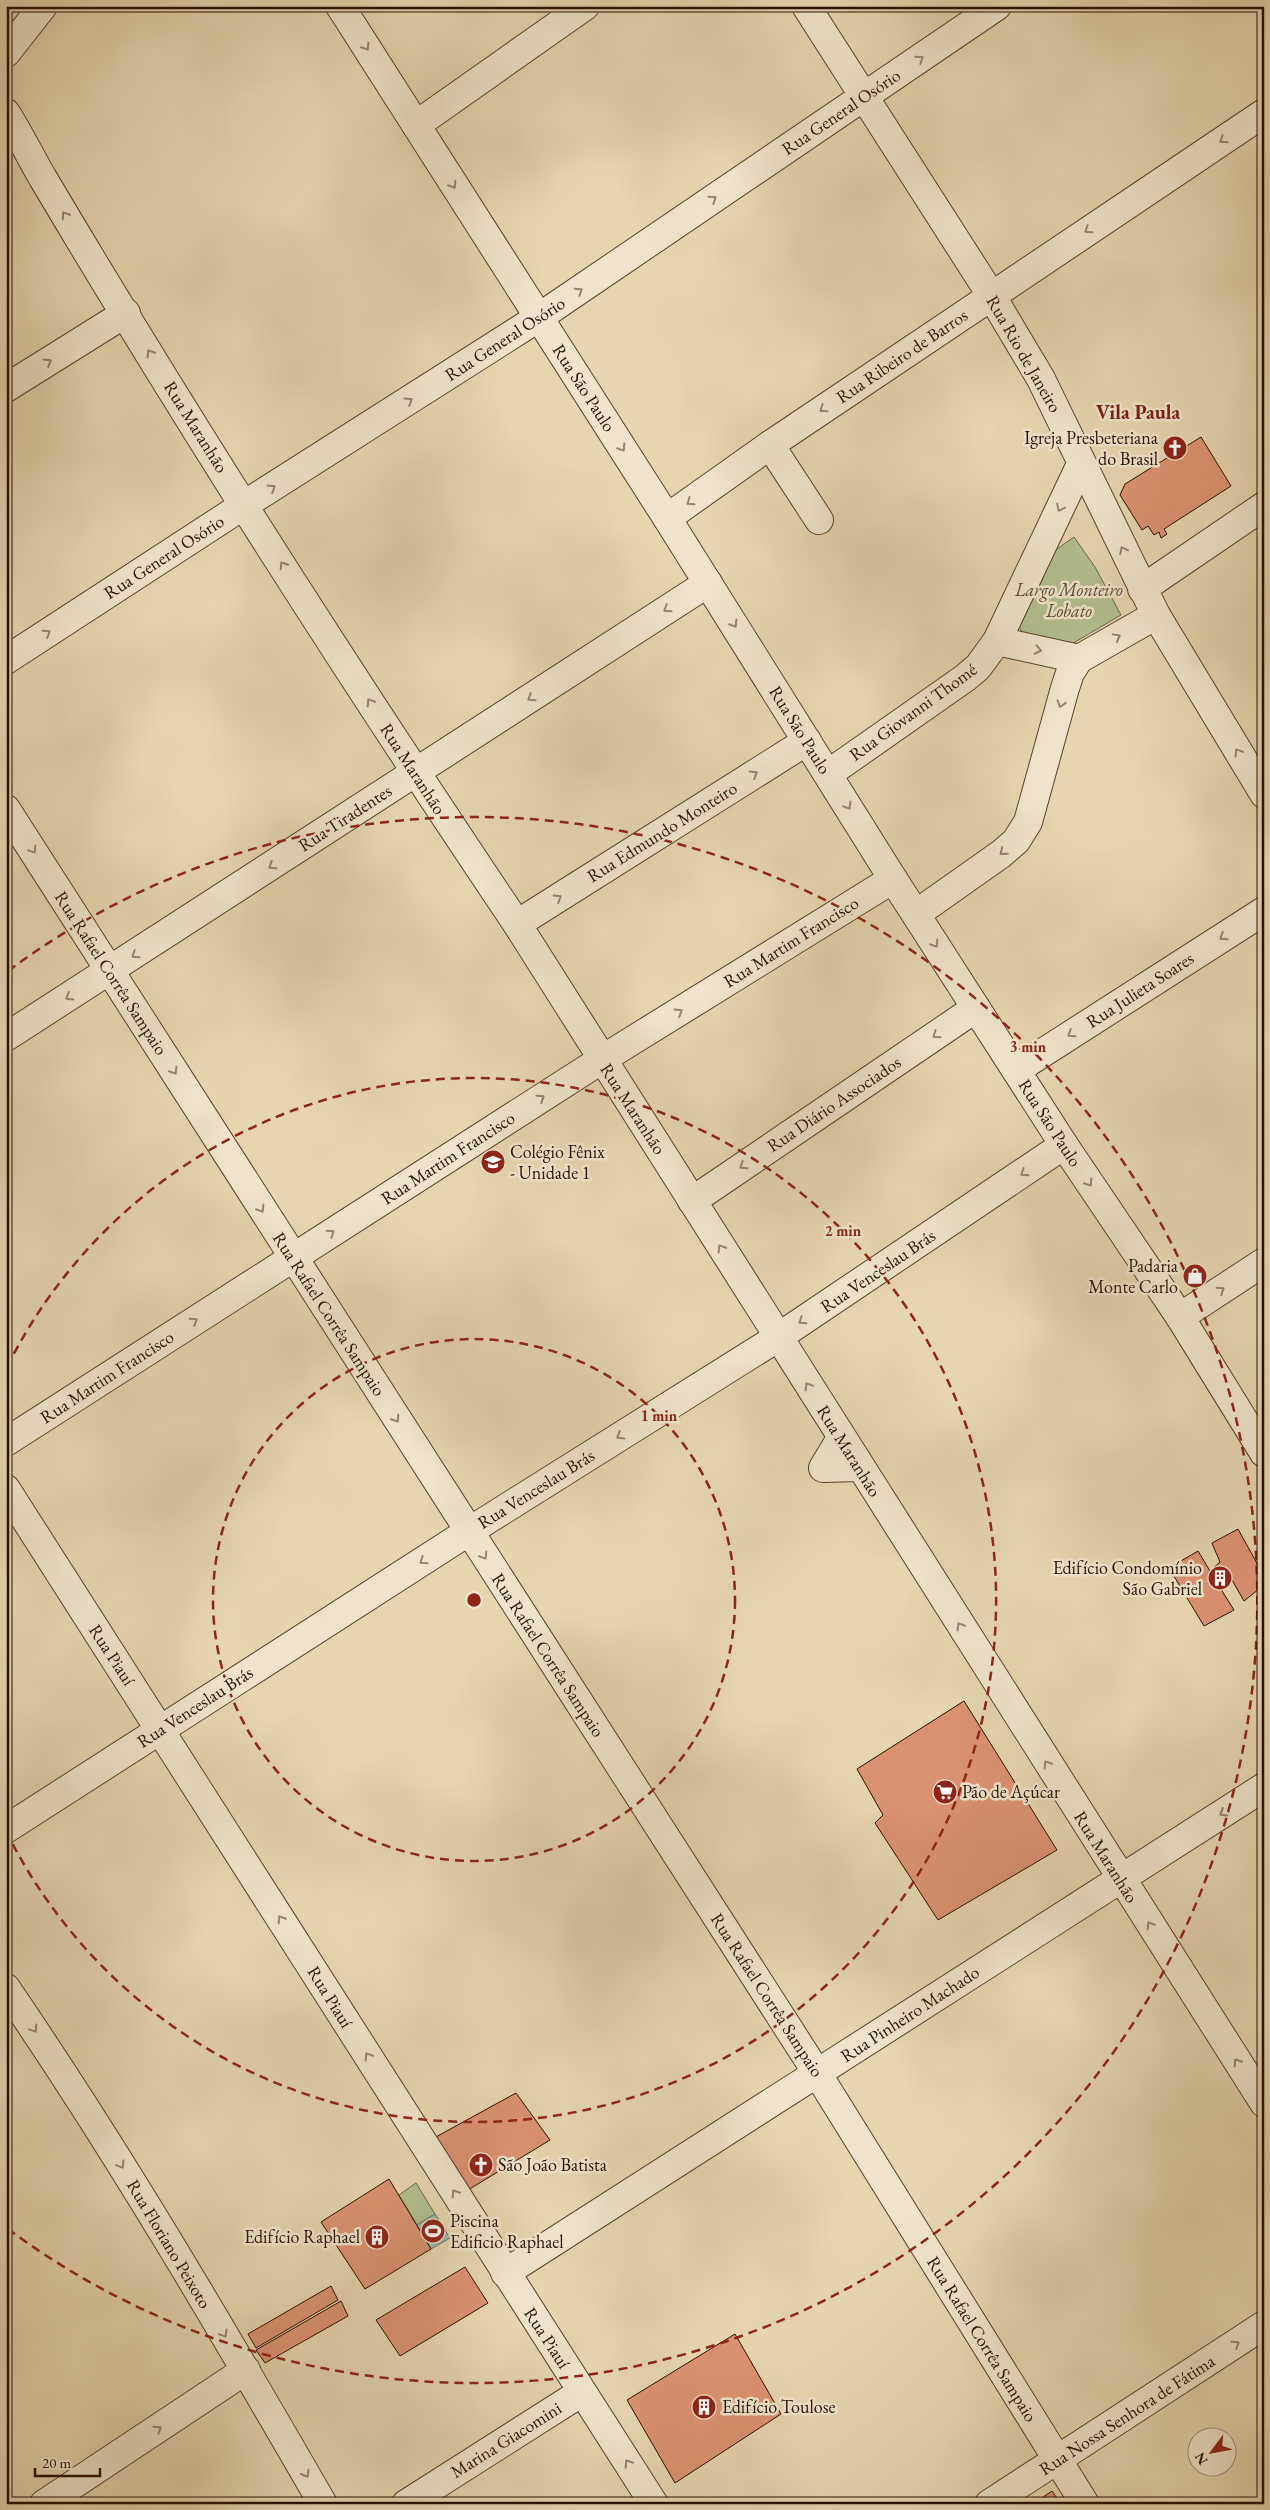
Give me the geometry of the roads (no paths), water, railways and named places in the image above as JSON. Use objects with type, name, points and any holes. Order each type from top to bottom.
[{"type":"street","points":[[6,53],[43,6]]},
{"type":"street","name":"Rua São Paulo","points":[[340,6],[667,518],[893,879],[1064,1146],[1180,1317],[1264,1453]]},
{"type":"street","points":[[416,125],[585,6]]},
{"type":"street","name":"Rua Rio de Janeiro","points":[[806,6],[991,295],[1041,379],[1142,589],[1264,794]]},
{"type":"street","name":"Rua General Osório","points":[[6,660],[244,505],[538,318],[997,6]]},
{"type":"street","name":"Rua Maranhão","points":[[6,113],[43,178],[244,505],[415,773],[517,924],[777,1338],[1264,2103]]},
{"type":"street","name":"Rua Ribeiro de Barros","points":[[667,518],[770,445],[991,295],[1264,113]]},
{"type":"street","points":[[6,388],[126,313]]},
{"type":"street","points":[[770,445],[819,520]]},
{"type":"street","points":[[1079,659],[997,641],[1081,464]]},
{"type":"street","points":[[1142,589],[1264,506]]},
{"type":"street","name":"Rua Tiradentes","points":[[6,1037],[708,583]]},
{"type":"street","points":[[916,914],[1001,854],[1016,841],[1028,822],[1065,688],[1070,673],[1079,659],[1156,615]]},
{"type":"street","name":"Rua Giovanni Thomé","points":[[828,774],[978,668],[997,641]]},
{"type":"street","name":"Rua Edmundo Monteiro","points":[[517,924],[807,741]]},
{"type":"street","name":"Rua Rafael Corrêa Sampaio","points":[[6,809],[292,1258],[817,2073],[1085,2504]]},
{"type":"street","name":"Rua Martim Francisco","points":[[6,1442],[601,1060],[893,879]]},
{"type":"street","name":"Rua Julieta Soares","points":[[1016,1070],[1264,910]]},
{"type":"street","name":"Rua Diário Associados","points":[[692,1201],[976,1008]]},
{"type":"street","name":"Rua Venceslau Brás","points":[[6,1829],[468,1532],[777,1338],[1064,1146]]},
{"type":"street","points":[[1180,1317],[1264,1262]]},
{"type":"street","name":"Rua Piauí","points":[[6,1490],[654,2504]]},
{"type":"street","name":"Rua Pinheiro Machado","points":[[505,2273],[1264,1787]]},
{"type":"street","name":"Rua Floriano Peixoto","points":[[6,1988],[78,2093],[246,2370],[323,2504]]},
{"type":"street","name":"Rua Nossa Senhora de Fátima","points":[[989,2504],[1264,2325]]},
{"type":"street","points":[[44,2504],[246,2370]]},
{"type":"street","name":"Marina Giacomini","points":[[406,2504],[582,2392]]},
{"type":"water","name":"Piscina Edificio Raphael","points":[[435,2214],[450,2238],[431,2249],[417,2225]]},
{"type":"place","name":"Igreja Presbeteriana do Brasil","points":[[1175,448]]},
{"type":"place","name":"Colégio Fênix - Unidade 1","points":[[493,1162]]},
{"type":"place","name":"Padaria Monte Carlo","points":[[1195,1276]]},
{"type":"place","name":"Edifício Condomínio São Gabriel","points":[[1220,1578]]},
{"type":"place","name":"Pão de Açúcar","points":[[945,1792]]},
{"type":"place","name":"São João Batista","points":[[481,2165]]},
{"type":"place","name":"Piscina Edificio Raphael","points":[[433,2231]]},
{"type":"place","name":"Edifício Raphael","points":[[377,2237]]},
{"type":"place","name":"Edifício Toulose","points":[[704,2407]]},
{"type":"district","name":"Vila Paula","points":[[1138,412]]},
{"type":"park label","name":"Largo Monteiro Lobato","points":[[1069,600]]}]
